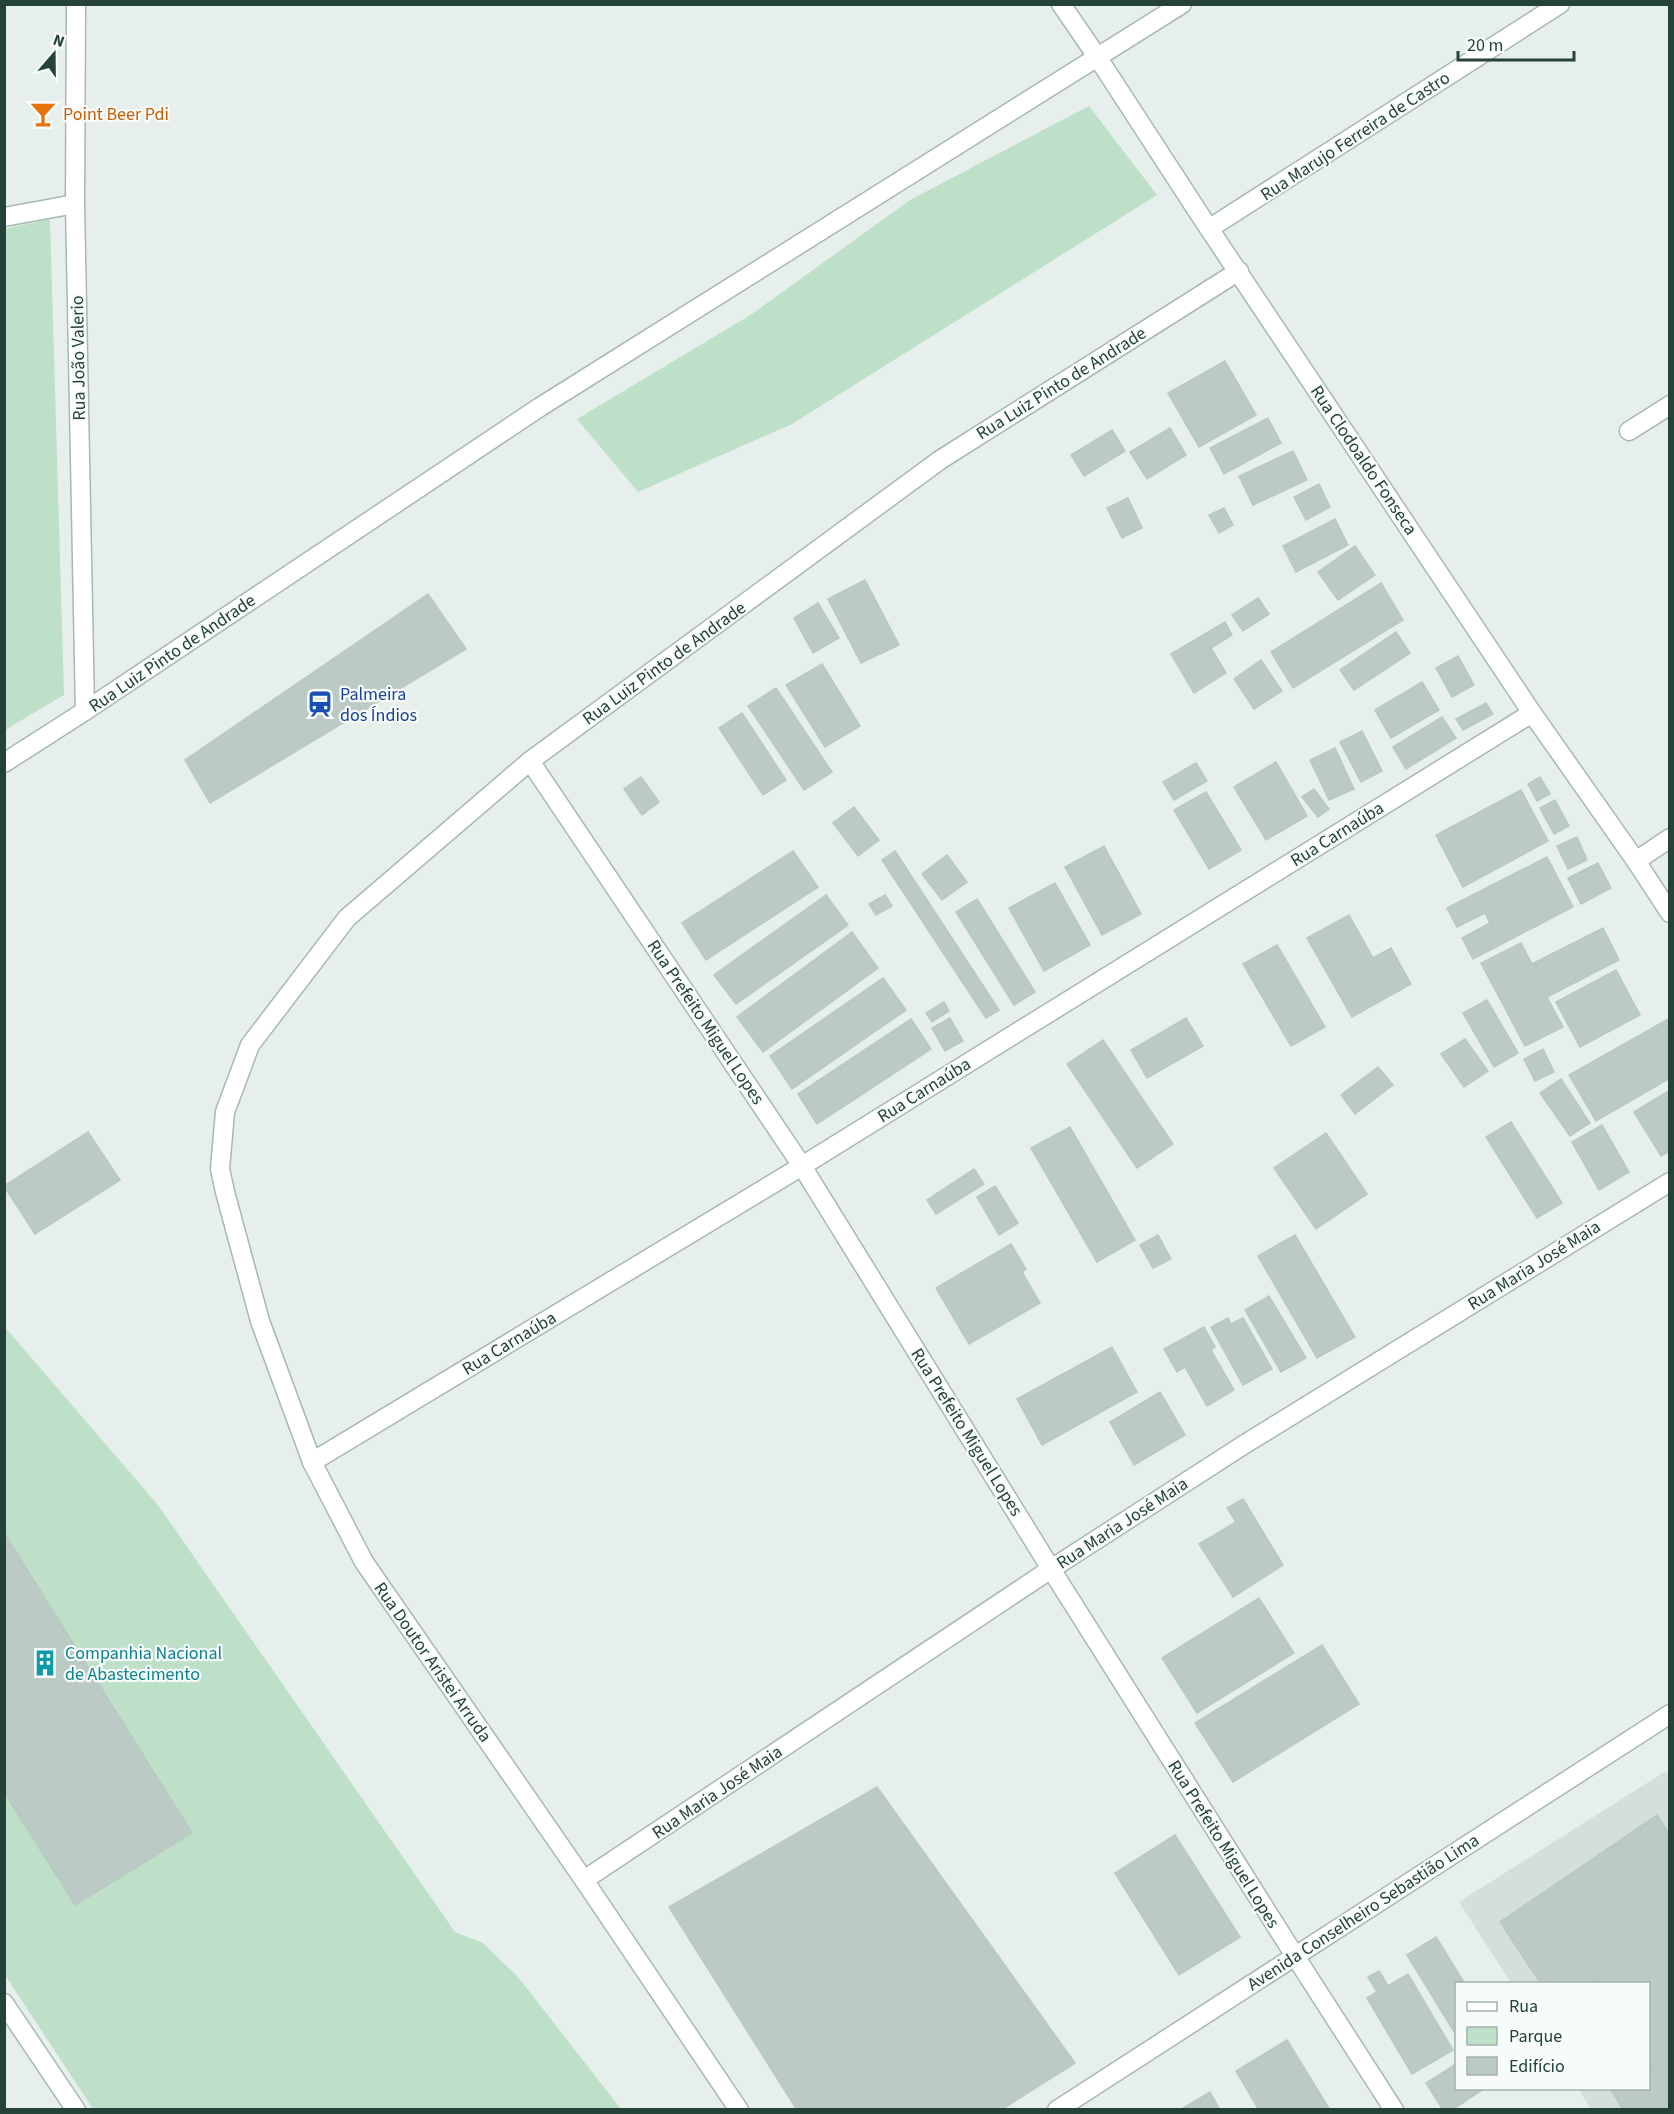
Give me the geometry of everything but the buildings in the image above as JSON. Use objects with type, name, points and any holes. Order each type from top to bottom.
[{"type":"street","name":"Rua João Valerio","points":[[76,4],[75,204],[85,711]]},
{"type":"street","name":"Rua Clodoaldo Fonseca","points":[[1061,4],[1532,713],[1670,913]]},
{"type":"street","points":[[1098,58],[1182,4]]},
{"type":"street","name":"Rua Marujo Ferreira de Castro","points":[[1210,228],[1560,4]]},
{"type":"street","name":"Rua Luiz Pinto de Andrade","points":[[4,763],[540,407],[1098,58]]},
{"type":"street","points":[[4,217],[75,204]]},
{"type":"street","name":"Rua Luiz Pinto de Andrade","points":[[220,1169],[225,1112],[250,1045],[347,918],[530,761],[940,460],[1239,271]]},
{"type":"street","points":[[1629,431],[1670,405]]},
{"type":"street","name":"Rua Carnaúba","points":[[312,1462],[802,1166],[1532,713]]},
{"type":"street","name":"Rua Prefeito Miguel Lopes","points":[[530,761],[802,1166],[1051,1569],[1394,2109]]},
{"type":"street","points":[[1636,861],[1670,838]]},
{"type":"street","name":"Rua Doutor Aristei Arruda","points":[[220,1169],[260,1321],[312,1462],[364,1562],[739,2109]]},
{"type":"street","name":"Rua Maria José Maia","points":[[584,1880],[1051,1569],[1245,1443],[1670,1182]]},
{"type":"street","name":"Avenida Conselheiro Sebastião Lima","points":[[1057,2109],[1670,1714]]},
{"type":"street","points":[[4,2003],[75,2109]]},
{"type":"shaded area","points":[[1666,1771],[1670,1777],[1669,2109],[1591,2109],[1579,2090],[1650,2090],[1650,1982],[1510,1982],[1459,1902]]},
{"type":"green space","points":[[1089,106],[1157,195],[792,424],[638,492],[577,419],[752,314],[910,200]]},
{"type":"green space","points":[[50,219],[64,695],[5,730],[5,229]]},
{"type":"green space","points":[[4,1326],[158,1505],[455,1932],[483,1943],[518,1977],[621,2109],[93,2109],[5,1975]]},
{"type":"place","name":"Point Beer Pdi","points":[[43,114]]},
{"type":"place","name":"Palmeira dos Índios","points":[[320,704]]},
{"type":"place","name":"Companhia Nacional de Abastecimento","points":[[45,1663]]}]
